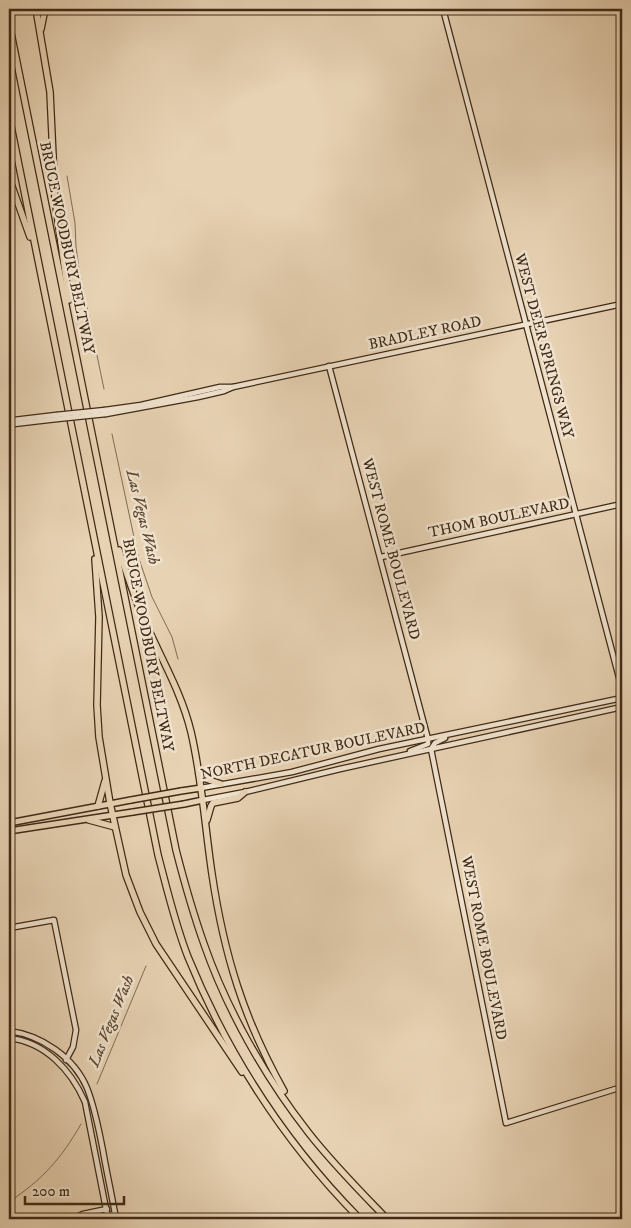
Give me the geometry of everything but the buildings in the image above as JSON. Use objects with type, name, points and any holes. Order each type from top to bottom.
[{"type":"highway","points":[[36,9],[50,92],[58,228],[76,350]]},
{"type":"highway","points":[[41,34],[45,9]]},
{"type":"highway","name":"BRUCE WOODBURY BELTWAY","points":[[9,23],[176,850],[204,945],[246,1038],[267,1073],[308,1132],[387,1219]]},
{"type":"highway","name":"BRUCE WOODBURY BELTWAY","points":[[9,116],[158,855],[170,901],[188,955],[209,1004],[234,1052],[268,1107],[296,1147],[360,1219]]},
{"type":"highway","points":[[9,178],[25,221],[42,280]]},
{"type":"highway","points":[[109,519],[138,604],[184,707],[199,774],[220,922],[237,990],[261,1049],[308,1132]]},
{"type":"highway","points":[[93,532],[99,617],[97,712],[112,816],[130,885],[151,936],[212,1029],[268,1107]]},
{"type":"highway","points":[[199,774],[203,778],[221,784]]},
{"type":"highway","points":[[98,806],[106,779]]},
{"type":"highway","points":[[206,825],[212,804],[238,798],[245,792]]},
{"type":"highway","points":[[89,820],[115,827]]},
{"type":"main road","name":"NORTH DECATUR BOULEVARD","points":[[9,824],[201,788]]},
{"type":"main road","name":"NORTH DECATUR BOULEVARD","points":[[9,831],[89,820],[203,800]]},
{"type":"street","points":[[9,12],[25,9]]},
{"type":"street","name":"WEST DEER SPRINGS WAY","points":[[443,9],[622,689]]},
{"type":"street","name":"BRADLEY ROAD","points":[[9,423],[14,420],[106,412],[622,304]]},
{"type":"street","name":"WEST ROME BOULEVARD","points":[[329,366],[428,739]]},
{"type":"street","name":"THOM BOULEVARD","points":[[381,557],[622,504]]},
{"type":"street","name":"NORTH DECATUR BOULEVARD","points":[[201,788],[292,772],[379,749],[622,698]]},
{"type":"street","name":"NORTH DECATUR BOULEVARD","points":[[203,800],[622,707]]},
{"type":"street","points":[[431,749],[435,743],[452,734]]},
{"type":"street","points":[[402,755],[428,744],[428,739]]},
{"type":"street","points":[[379,749],[380,760]]},
{"type":"street","name":"WEST ROME BOULEVARD","points":[[431,749],[506,1123],[622,1087]]},
{"type":"street","points":[[372,752],[373,761]]},
{"type":"street","points":[[9,928],[54,920],[76,1030],[75,1043],[62,1065]]},
{"type":"street","points":[[9,1031],[44,1042],[66,1059],[80,1075],[91,1098],[116,1217],[83,1214],[73,1219]]},
{"type":"street","points":[[9,1038],[32,1045],[47,1053],[62,1065],[73,1079],[85,1102],[107,1215]]},
{"type":"street","points":[[73,1219],[107,1215],[114,1208]]},
{"type":"waterway","name":"Las Vegas Wash","points":[[67,176],[75,223],[79,269],[104,389]]},
{"type":"waterway","name":"Las Vegas Wash","points":[[112,434],[138,556],[152,597],[172,637],[178,659]]},
{"type":"waterway","name":"Las Vegas Wash","points":[[97,1084],[146,966]]},
{"type":"waterway","name":"Las Vegas Wash","points":[[9,1202],[32,1185],[50,1168],[66,1148],[81,1124]]}]
